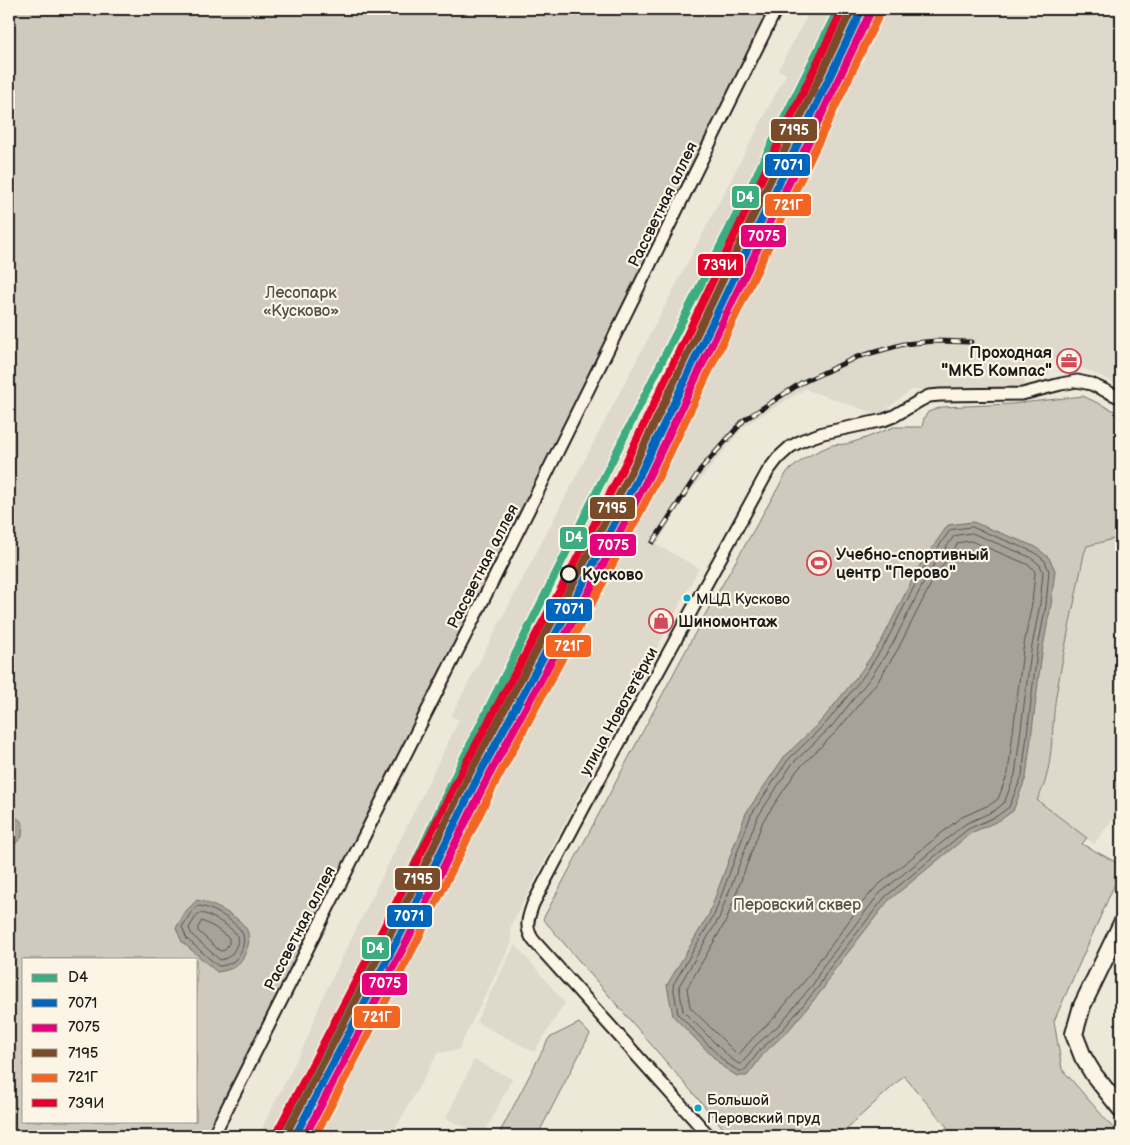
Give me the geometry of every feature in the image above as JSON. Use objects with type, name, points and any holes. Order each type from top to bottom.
[{"type":"street","name":"Рассветная аллея","points":[[213,1136],[541,485],[776,9]]},
{"type":"street","name":"улица Новотетёрки","points":[[709,1136],[534,941],[529,935],[528,922],[533,904],[584,807],[768,471],[778,458],[803,440],[830,431],[884,420],[929,396],[1022,394],[1077,381],[1091,384],[1121,398]]},
{"type":"street","points":[[1121,925],[1082,1006],[1074,1034],[1086,1063],[1121,1109]]},
{"type":"shaded area","points":[[811,9],[1121,9],[1121,387],[1074,364],[1053,359],[1048,376],[1025,373],[1025,390],[911,390],[879,415],[805,389],[744,426],[685,498],[657,545],[699,568],[510,927],[512,942],[458,1050],[438,1053],[391,1136],[258,1136],[307,1039],[322,999],[459,720],[451,716],[786,74],[778,70]]},
{"type":"shaded area","points":[[1121,537],[1121,808],[1094,844],[1037,800],[1043,791],[1046,778],[1063,652],[1084,554],[1087,546]]},
{"type":"shaded area","points":[[515,944],[565,1003],[534,1052],[476,1022]]},
{"type":"shaded area","points":[[474,1060],[512,1079],[483,1136],[446,1118]]},
{"type":"green space","name":"Лесопарк «Кусково»","points":[[9,9],[771,9],[546,466],[209,1136],[9,1136]]},
{"type":"green space","name":"Перовский сквер","points":[[1083,396],[1121,414],[1121,537],[1087,546],[1084,554],[1062,660],[1054,709],[1049,763],[1037,800],[1087,838],[1082,844],[1121,865],[1121,870],[1054,1021],[1062,1069],[1120,1136],[937,1136],[947,1127],[904,1076],[845,1130],[851,1136],[730,1136],[543,919],[702,620],[787,472],[805,458],[832,445],[846,444],[894,427],[922,427],[928,412],[942,407],[1012,404]]},
{"type":"green space","points":[[579,1023],[590,1034],[537,1136],[498,1136],[549,1038]]},
{"type":"water","name":"Большой Перовский пруд","points":[[973,522],[1036,547],[1049,558],[1055,570],[1026,777],[1013,811],[1000,820],[971,833],[888,901],[832,973],[823,989],[788,1031],[765,1052],[747,1076],[737,1076],[723,1067],[673,1016],[667,985],[709,914],[746,813],[784,757],[823,719],[862,670],[882,640],[918,568],[948,525]]},
{"type":"water","points":[[9,811],[23,823],[22,837],[9,850]]},
{"type":"water","points":[[197,900],[230,914],[245,927],[249,936],[247,950],[239,963],[234,967],[217,972],[182,942],[176,928],[186,911]]},
{"type":"railway","points":[[821,44],[843,9]]},
{"type":"railway","points":[[653,542],[700,470],[744,420],[801,383],[857,357],[904,344],[935,341],[971,342]]},
{"type":"transit line","name":"D4","points":[[282,1136],[385,929],[461,763],[838,9]]},
{"type":"transit line","name":"739И","points":[[279,1128],[384,927],[464,767],[570,572],[626,462],[843,9]]},
{"type":"transit line","name":"7195","points":[[287,1132],[392,931],[471,771],[577,576],[634,466],[852,9]]},
{"type":"transit line","name":"7071","points":[[295,1136],[400,935],[479,775],[585,580],[642,470],[862,9]]},
{"type":"transit line","name":"7075","points":[[305,1136],[408,939],[487,779],[593,584],[650,474],[870,13]]},
{"type":"transit line","name":"721Г","points":[[315,1136],[416,943],[495,783],[658,478],[878,17]]},
{"type":"place","name":"Проходная \"МКБ Компас\"","points":[[1069,361]]},
{"type":"place","name":"Учебно-спортивный центр \"Перово\"","points":[[819,563]]},
{"type":"place","name":"Кусково","points":[[569,574]]},
{"type":"place","name":"МЦД Кусково","points":[[687,598]]},
{"type":"place","name":"Шиномонтаж","points":[[661,621]]},
{"type":"place","name":"Большой Перовский пруд","points":[[698,1108]]}]
